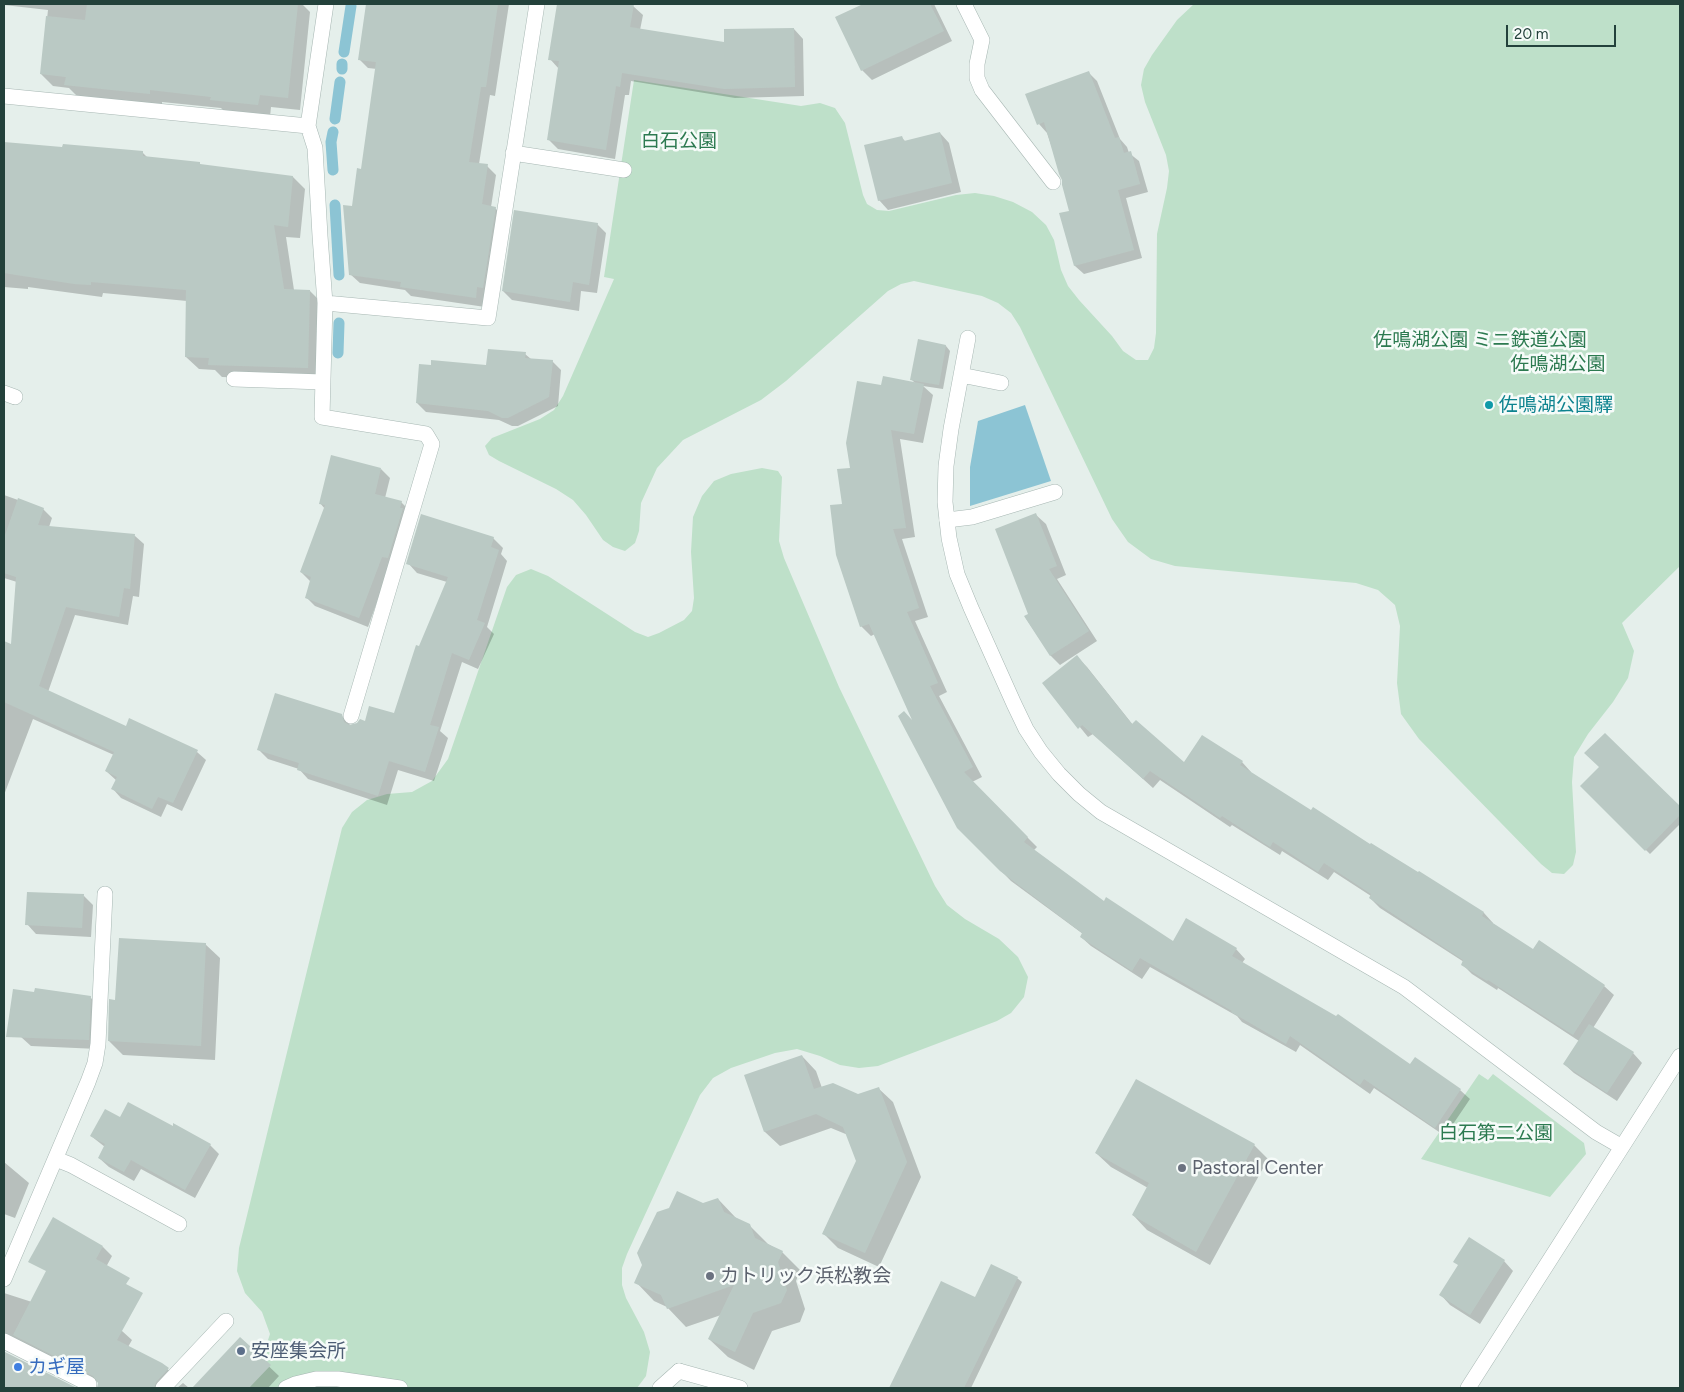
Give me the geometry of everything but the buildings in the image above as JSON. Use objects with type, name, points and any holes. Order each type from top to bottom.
[{"type":"street","points":[[326,4],[308,126],[315,148],[325,303],[322,417],[426,434],[432,444],[351,716]]},
{"type":"street","points":[[325,303],[488,318],[537,4]]},
{"type":"street","points":[[964,4],[982,40],[977,64],[977,78],[982,90],[1053,182]]},
{"type":"street","points":[[4,96],[308,126]]},
{"type":"street","points":[[513,153],[624,170]]},
{"type":"street","points":[[968,338],[950,429],[946,466],[945,502],[949,538],[957,574],[971,608],[1026,729],[1041,752],[1059,774],[1101,812],[1404,987],[1596,1132],[1622,1147]]},
{"type":"street","points":[[961,375],[1001,383]]},
{"type":"street","points":[[234,379],[323,382]]},
{"type":"street","points":[[947,520],[972,516],[1055,492]]},
{"type":"street","points":[[4,1279],[9,1252],[56,1159],[95,1063],[98,1044],[105,894]]},
{"type":"street","points":[[1468,1388],[1678,1063]]},
{"type":"street","points":[[56,1159],[71,1165],[179,1224]]},
{"type":"street","points":[[163,1388],[226,1321]]},
{"type":"street","points":[[4,1341],[89,1384]]},
{"type":"street","points":[[660,1388],[679,1372],[740,1388]]},
{"type":"street","points":[[286,1388],[294,1384],[316,1379],[338,1379],[400,1388]]},
{"type":"green space","points":[[1194,4],[1680,4],[1680,568],[1622,623],[1634,651],[1628,678],[1574,757],[1572,782],[1576,852],[1573,865],[1564,874],[1552,873],[1541,864],[1419,739],[1401,714],[1397,683],[1400,626],[1395,605],[1378,590],[1356,583],[1175,566],[1151,559],[1128,542],[1112,519],[1020,327],[1011,313],[998,303],[982,296],[914,281],[901,284],[888,291],[786,381],[761,400],[683,440],[657,468],[641,503],[639,531],[635,543],[625,551],[613,547],[603,540],[573,500],[556,489],[489,455],[485,446],[492,438],[540,419],[554,410],[563,396],[614,279],[604,277],[634,80],[801,106],[820,103],[835,108],[845,123],[863,195],[867,204],[877,210],[889,211],[956,195],[975,193],[1013,202],[1032,212],[1046,225],[1054,240],[1061,270],[1068,286],[1123,351],[1136,360],[1148,360],[1154,348],[1156,333],[1157,234],[1169,171],[1166,155],[1145,102],[1141,85],[1144,69],[1152,55],[1177,20]]},
{"type":"green space","points":[[762,468],[778,471],[782,477],[779,541],[784,558],[839,687],[935,886],[947,905],[965,919],[999,939],[1018,957],[1028,977],[1024,997],[1011,1013],[997,1021],[878,1066],[859,1068],[840,1065],[797,1049],[775,1053],[731,1068],[713,1078],[700,1095],[622,1268],[622,1285],[626,1298],[644,1332],[650,1352],[646,1376],[637,1388],[243,1388],[263,1355],[270,1334],[262,1312],[245,1293],[237,1271],[239,1248],[342,828],[352,812],[367,800],[387,794],[412,792],[432,781],[448,759],[507,587],[516,575],[531,569],[548,576],[635,632],[648,637],[659,633],[684,620],[692,611],[694,598],[691,552],[693,517],[702,496],[714,481],[731,474]]},
{"type":"green space","name":"白石第二公園","points":[[1479,1074],[1488,1080],[1493,1074],[1584,1143],[1586,1154],[1550,1197],[1421,1159]]},
{"type":"water","points":[[1025,405],[1051,481],[970,506],[970,467],[978,421]]},
{"type":"waterway","points":[[344,52],[351,6]]},
{"type":"waterway","points":[[342,64],[342,69]]},
{"type":"waterway","points":[[335,119],[340,82]]},
{"type":"waterway","points":[[333,132],[331,142],[333,170]]},
{"type":"waterway","points":[[335,205],[339,275]]},
{"type":"waterway","points":[[338,353],[339,323]]},
{"type":"place","name":"佐鳴湖公園驛","points":[[1489,405]]},
{"type":"place","name":"Pastoral Center","points":[[1182,1168]]},
{"type":"place","name":"カトリック浜松教会","points":[[710,1276]]},
{"type":"place","name":"安座集会所","points":[[241,1351]]},
{"type":"place","name":"カギ屋","points":[[18,1367]]},
{"type":"park label","name":"白石公園","points":[[679,141]]},
{"type":"park label","name":"佐鳴湖公園 ミニ鉄道公園","points":[[1480,340]]},
{"type":"park label","name":"佐鳴湖公園","points":[[1558,364]]}]
